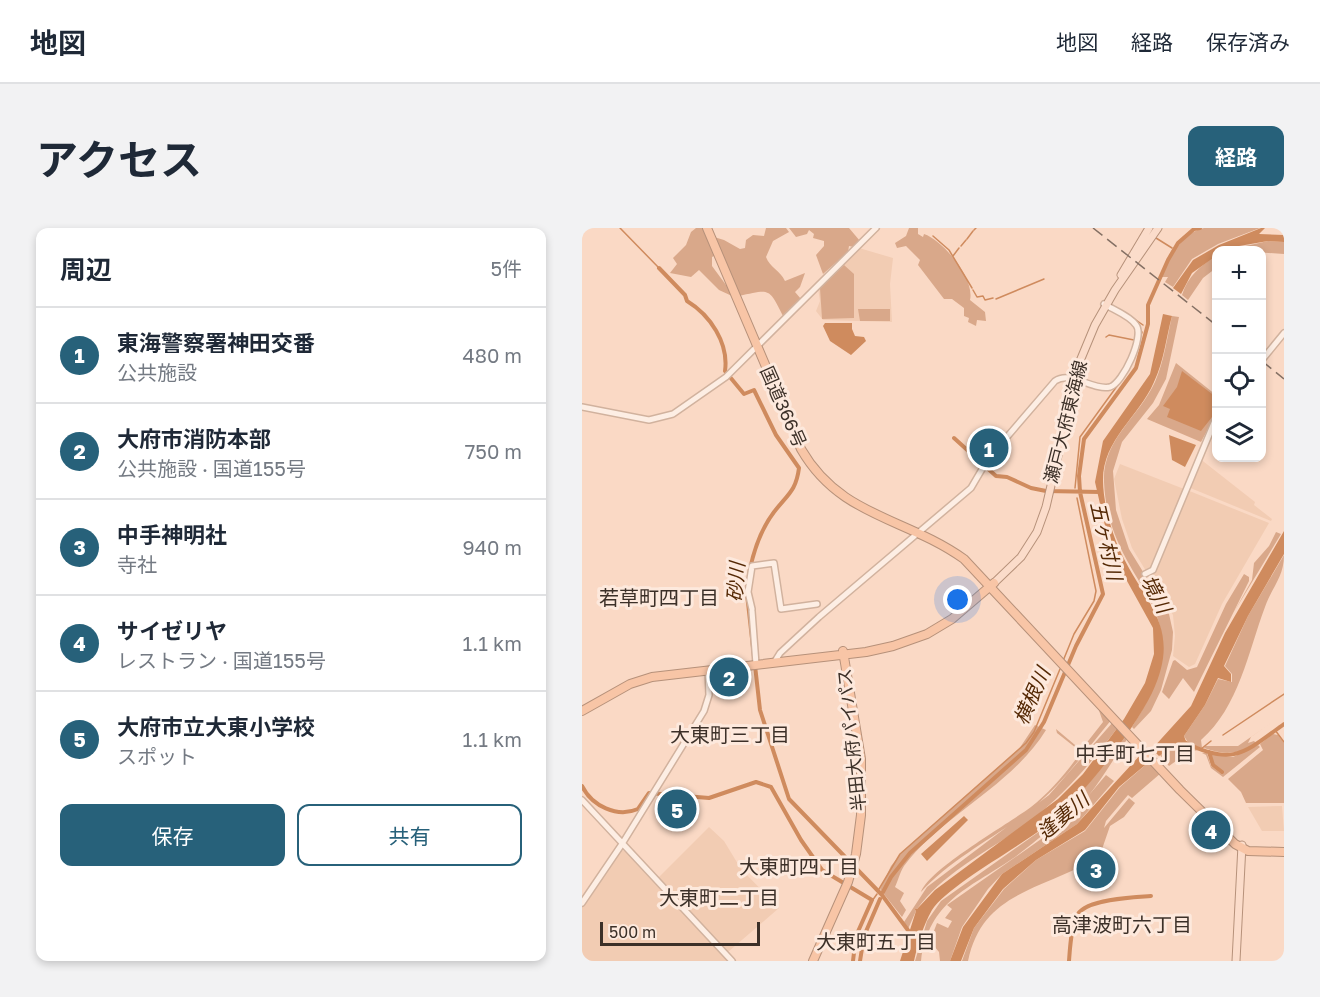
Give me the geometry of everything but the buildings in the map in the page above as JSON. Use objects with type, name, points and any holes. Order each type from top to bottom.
[{"type":"highway","name":"国道366号","points":[[707,228],[801,449],[819,476],[851,502],[918,533],[956,554],[991,583],[1134,738],[1242,847]]},
{"type":"highway","points":[[582,711],[644,679],[882,649],[927,634],[952,619],[991,583]]},
{"type":"highway","name":"半田大府パイパス","points":[[812,961],[840,903],[853,867],[860,824],[859,779],[843,654]]},
{"type":"highway","points":[[1242,847],[1284,851]]},
{"type":"highway","points":[[818,961],[840,903]]},
{"type":"main road","name":"瀬戸大府東海線","points":[[991,583],[1031,544],[1042,520],[1072,380],[1081,349],[1149,228]]},
{"type":"main road","name":"瀬戸大府東海線","points":[[1105,305],[1157,228]]},
{"type":"main road","points":[[1136,251],[1157,228]]},
{"type":"main road","points":[[1236,961],[1242,847]]},
{"type":"street","points":[[582,407],[649,420],[661,418],[681,409],[728,374],[876,228]]},
{"type":"street","points":[[775,661],[780,653],[819,617],[971,488],[987,459],[1055,381],[1062,378],[1110,387],[1122,375],[1137,341],[1137,326],[1105,305]]},
{"type":"street","points":[[1266,355],[1284,333]]},
{"type":"street","points":[[1145,574],[1153,570],[1212,428]]},
{"type":"street","points":[[754,664],[752,610],[748,592],[752,566],[774,563],[781,609],[817,604]]},
{"type":"street","points":[[582,903],[622,844],[704,711],[709,695],[708,670]]},
{"type":"street","points":[[582,800],[732,961]]},
{"type":"shaded area","points":[[696,228],[704,228],[716,255],[712,257],[712,266],[728,285],[732,296],[719,290],[699,270],[691,277],[670,273],[677,264],[673,258],[686,245],[691,232]]},
{"type":"shaded area","points":[[766,228],[786,228],[789,232],[773,241],[766,257],[770,264],[785,281],[805,273],[800,287],[795,292],[801,299],[783,316],[774,299],[767,292],[738,296],[714,237],[740,249],[745,248],[746,240],[753,235],[764,236]]},
{"type":"shaded area","points":[[789,228],[849,228],[860,241],[854,247],[849,246],[848,252],[823,274],[816,255],[824,246],[824,241],[813,238],[814,234],[809,230],[807,234],[796,237]]},
{"type":"shaded area","points":[[909,228],[918,228],[918,234],[932,238],[949,252],[968,282],[970,300],[985,312],[986,321],[977,320],[976,326],[968,322],[969,318],[964,316],[964,308],[952,299],[944,299],[918,265],[920,260],[906,246],[897,248],[895,243],[906,236]]},
{"type":"shaded area","points":[[1204,228],[1260,228],[1212,246],[1192,259],[1173,287],[1165,282],[1168,277],[1161,277],[1177,247],[1196,231]]},
{"type":"shaded area","points":[[1261,228],[1265,228],[1259,234],[1284,235],[1284,242],[1268,241],[1239,246],[1217,246]]},
{"type":"shaded area","points":[[1268,241],[1284,242],[1284,254],[1266,253],[1266,246],[1246,246]]},
{"type":"shaded area","points":[[859,248],[893,258],[890,284],[892,322],[823,320],[816,311],[820,301],[818,288]]},
{"type":"shaded area","points":[[1212,249],[1212,259],[1192,273],[1181,294],[1173,288],[1193,260]]},
{"type":"shaded area","points":[[1212,259],[1212,271],[1203,278],[1188,300],[1182,295],[1191,277]]},
{"type":"shaded area","points":[[844,265],[854,274],[854,318],[822,319],[820,288]]},
{"type":"shaded area","points":[[858,309],[890,309],[890,321],[860,321]]},
{"type":"shaded area","points":[[1163,314],[1172,316],[1163,358],[1148,395],[1115,440],[1109,452],[1103,480],[1106,509],[1115,538],[1122,555],[1151,605],[1163,635],[1164,652],[1152,693],[1121,743],[1079,795],[1040,831],[954,888],[941,900],[932,910],[926,922],[914,961],[900,961],[916,911],[914,908],[917,909],[935,890],[1058,799],[1083,774],[1124,719],[1145,683],[1154,654],[1153,628],[1111,552],[1095,482],[1103,441],[1150,374]]},
{"type":"shaded area","points":[[1172,316],[1179,317],[1166,379],[1153,403],[1122,442],[1113,471],[1116,510],[1129,549],[1169,614],[1173,632],[1172,650],[1161,690],[1151,711],[1134,729],[1132,727],[1154,685],[1162,652],[1160,625],[1150,600],[1122,550],[1110,520],[1104,482],[1105,467],[1115,441],[1155,382]]},
{"type":"shaded area","points":[[825,323],[852,323],[855,336],[864,337],[866,341],[851,355],[830,341],[823,326]]},
{"type":"shaded area","points":[[1176,363],[1212,392],[1212,421],[1201,442],[1147,419],[1159,405]]},
{"type":"shaded area","points":[[1182,371],[1212,394],[1212,417],[1201,431],[1167,417],[1170,409],[1163,406],[1177,387]]},
{"type":"shaded area","points":[[1169,435],[1196,445],[1185,467],[1172,460]]},
{"type":"shaded area","points":[[1199,458],[1255,502],[1254,505],[1272,519],[1271,521],[1188,487]]},
{"type":"shaded area","points":[[1120,464],[1184,489],[1153,569],[1146,571],[1132,548],[1122,519],[1114,479]]},
{"type":"shaded area","points":[[1187,490],[1269,523],[1222,604],[1195,664],[1189,667],[1173,656],[1175,636],[1173,615],[1148,575],[1155,571]]},
{"type":"shaded area","points":[[1284,531],[1284,554],[1248,616],[1224,666],[1231,674],[1231,682],[1218,678],[1205,705],[1184,736],[1187,744],[1177,744],[1159,756],[1152,749],[1191,706],[1225,633]]},
{"type":"shaded area","points":[[1276,532],[1281,534],[1234,612],[1252,580],[1254,563],[1269,546]]},
{"type":"shaded area","points":[[1284,555],[1280,576],[1265,607],[1241,678],[1225,712],[1201,740],[1202,748],[1189,744],[1184,736],[1205,705],[1218,679],[1232,682],[1232,674],[1225,666],[1248,616]]},
{"type":"shaded area","points":[[1244,574],[1249,577],[1249,581],[1194,692],[1183,678],[1169,699],[1162,692],[1173,661],[1175,660],[1187,670],[1197,667],[1226,604]]},
{"type":"shaded area","points":[[1096,702],[1112,719],[1056,786],[1021,817],[947,868],[921,892],[938,871],[1031,807],[1058,781],[1081,752],[1057,733],[1056,729],[1081,750],[1103,722]]},
{"type":"shaded area","points":[[1284,714],[1251,737],[1248,743],[1254,741],[1256,743],[1243,750],[1224,753],[1204,748],[1205,746],[1238,746]]},
{"type":"shaded area","points":[[1113,722],[1118,727],[1066,789],[1030,821],[941,883],[917,909],[914,908],[916,911],[908,929],[904,922],[927,887],[1049,795]]},
{"type":"shaded area","points":[[1035,725],[1046,730],[1031,750],[996,785],[937,831],[904,866],[895,887],[904,893],[900,901],[906,910],[902,917],[880,889],[891,866],[903,851],[1019,749]]},
{"type":"shaded area","points":[[1273,734],[1278,735],[1284,743],[1284,803],[1246,803],[1241,792],[1228,779],[1263,750],[1260,744]]},
{"type":"shaded area","points":[[1126,736],[1128,738],[1098,784],[1070,815],[1012,859],[966,889],[942,910],[932,924],[925,941],[921,961],[915,961],[927,921],[941,901],[1054,821],[1072,804]]},
{"type":"shaded area","points":[[1181,744],[1201,750],[1190,751],[1169,766],[1160,755]]},
{"type":"shaded area","points":[[1258,745],[1260,747],[1223,777],[1211,768],[1206,755],[1202,753],[1207,753],[1211,766],[1222,774],[1214,765],[1210,754],[1233,757]]},
{"type":"shaded area","points":[[1142,753],[1150,761],[1119,787],[1085,830],[1036,860],[1003,889],[974,928],[961,961],[950,961],[963,927],[1002,874],[1077,824]]},
{"type":"shaded area","points":[[1150,761],[1161,773],[1132,798],[1128,795],[1106,821],[1104,828],[1129,798],[1135,803],[1124,817],[1110,826],[1100,855],[1095,851],[1090,859],[1080,867],[1018,895],[1004,904],[982,926],[968,961],[962,961],[974,928],[1004,889],[1036,860],[1085,831],[1120,787]]},
{"type":"shaded area","points":[[1106,775],[1114,781],[1077,824],[1002,874],[988,889],[962,927],[950,961],[940,961],[939,952],[930,941],[937,923],[948,928],[952,921],[945,918],[952,909],[947,905],[1054,830],[1077,809]]},
{"type":"shaded area","points":[[1282,806],[1284,831],[1262,831],[1248,807]]},
{"type":"shaded area","points":[[964,816],[968,820],[927,861],[921,854]]},
{"type":"shaded area","points":[[709,827],[724,841],[741,869],[779,908],[728,952],[658,878]]},
{"type":"shaded area","points":[[621,850],[626,851],[729,961],[582,961],[582,906],[588,901]]},
{"type":"waterway","name":"砂川","points":[[620,228],[659,268]]},
{"type":"waterway","name":"五ヶ村川","points":[[883,892],[891,877],[910,853],[1026,750],[1044,722],[1076,646],[1103,594],[1080,492],[1079,476],[1084,439],[1136,368],[1148,324],[1148,305],[1168,260],[1178,243],[1194,229],[1200,228]]},
{"type":"waterway","points":[[967,239],[973,231]]},
{"type":"waterway","points":[[933,236],[949,250],[972,288]]},
{"type":"waterway","points":[[1156,238],[1172,248]]},
{"type":"waterway","points":[[961,246],[966,240]]},
{"type":"waterway","points":[[953,256],[959,248]]},
{"type":"waterway","name":"砂川","points":[[659,268],[685,295],[687,301],[710,322],[721,340],[725,371],[744,394],[754,390],[776,435],[799,468],[793,487],[762,532],[750,569]]},
{"type":"waterway","points":[[996,299],[1044,279]]},
{"type":"waterway","points":[[973,290],[977,297],[983,296],[985,300],[993,298]]},
{"type":"waterway","name":"横根川","points":[[1133,318],[1143,325]]},
{"type":"waterway","name":"横根川","points":[[1138,346],[1142,332]]},
{"type":"waterway","points":[[1106,337],[1109,335],[1134,340]]},
{"type":"waterway","name":"横根川","points":[[1075,488],[1080,437],[1120,382]]},
{"type":"waterway","points":[[954,438],[996,476],[1007,477],[1031,488],[1046,491],[1100,492]]},
{"type":"waterway","name":"横根川","points":[[1063,661],[1074,634],[1094,601],[1096,591],[1077,498]]},
{"type":"waterway","name":"砂川","points":[[747,594],[760,710],[789,799],[882,895],[910,933]]},
{"type":"waterway","name":"横根川","points":[[879,889],[900,854],[1026,743],[1034,732],[1060,669]]},
{"type":"waterway","points":[[1223,735],[1284,694]]},
{"type":"waterway","points":[[1184,742],[1201,750],[1227,755],[1248,749],[1284,724]]},
{"type":"waterway","points":[[1275,730],[1284,742]]},
{"type":"waterway","points":[[1201,749],[1211,741]]},
{"type":"waterway","points":[[1209,752],[1213,765],[1222,772]]},
{"type":"waterway","points":[[582,786],[586,793],[599,804],[622,812],[638,809],[649,793],[709,798],[756,782],[771,787],[801,840],[822,870],[872,900],[856,936],[853,961]]},
{"type":"waterway","name":"横根川","points":[[872,901],[877,894]]},
{"type":"waterway","points":[[1069,961],[1074,924],[1083,909],[1101,902],[1151,896]]},
{"type":"waterway","name":"五ヶ村川","points":[[860,961],[864,936],[880,899]]},
{"type":"railway","points":[[1093,228],[1212,322]]},
{"type":"railway","points":[[1266,364],[1284,379]]},
{"type":"place","name":"東海警察署神田交番","points":[[989,448]]},
{"type":"place","name":"大府市消防本部","points":[[729,677]]},
{"type":"place","name":"大府市立大東小学校","points":[[677,809]]},
{"type":"place","name":"サイゼリヤ","points":[[1211,830]]},
{"type":"place","name":"中手神明社","points":[[1096,869]]},
{"type":"district","name":"若草町四丁目","points":[[659,598]]},
{"type":"district","name":"大東町三丁目","points":[[730,735]]},
{"type":"district","name":"中手町七丁目","points":[[1135,754]]},
{"type":"district","name":"大東町四丁目","points":[[799,867]]},
{"type":"district","name":"大東町二丁目","points":[[719,898]]},
{"type":"district","name":"高津波町六丁目","points":[[1122,925]]},
{"type":"district","name":"大東町五丁目","points":[[876,942]]},
{"type":"water label","name":"境川","points":[[1156,594]]},
{"type":"water label","name":"逢妻川","points":[[1063,816]]}]
